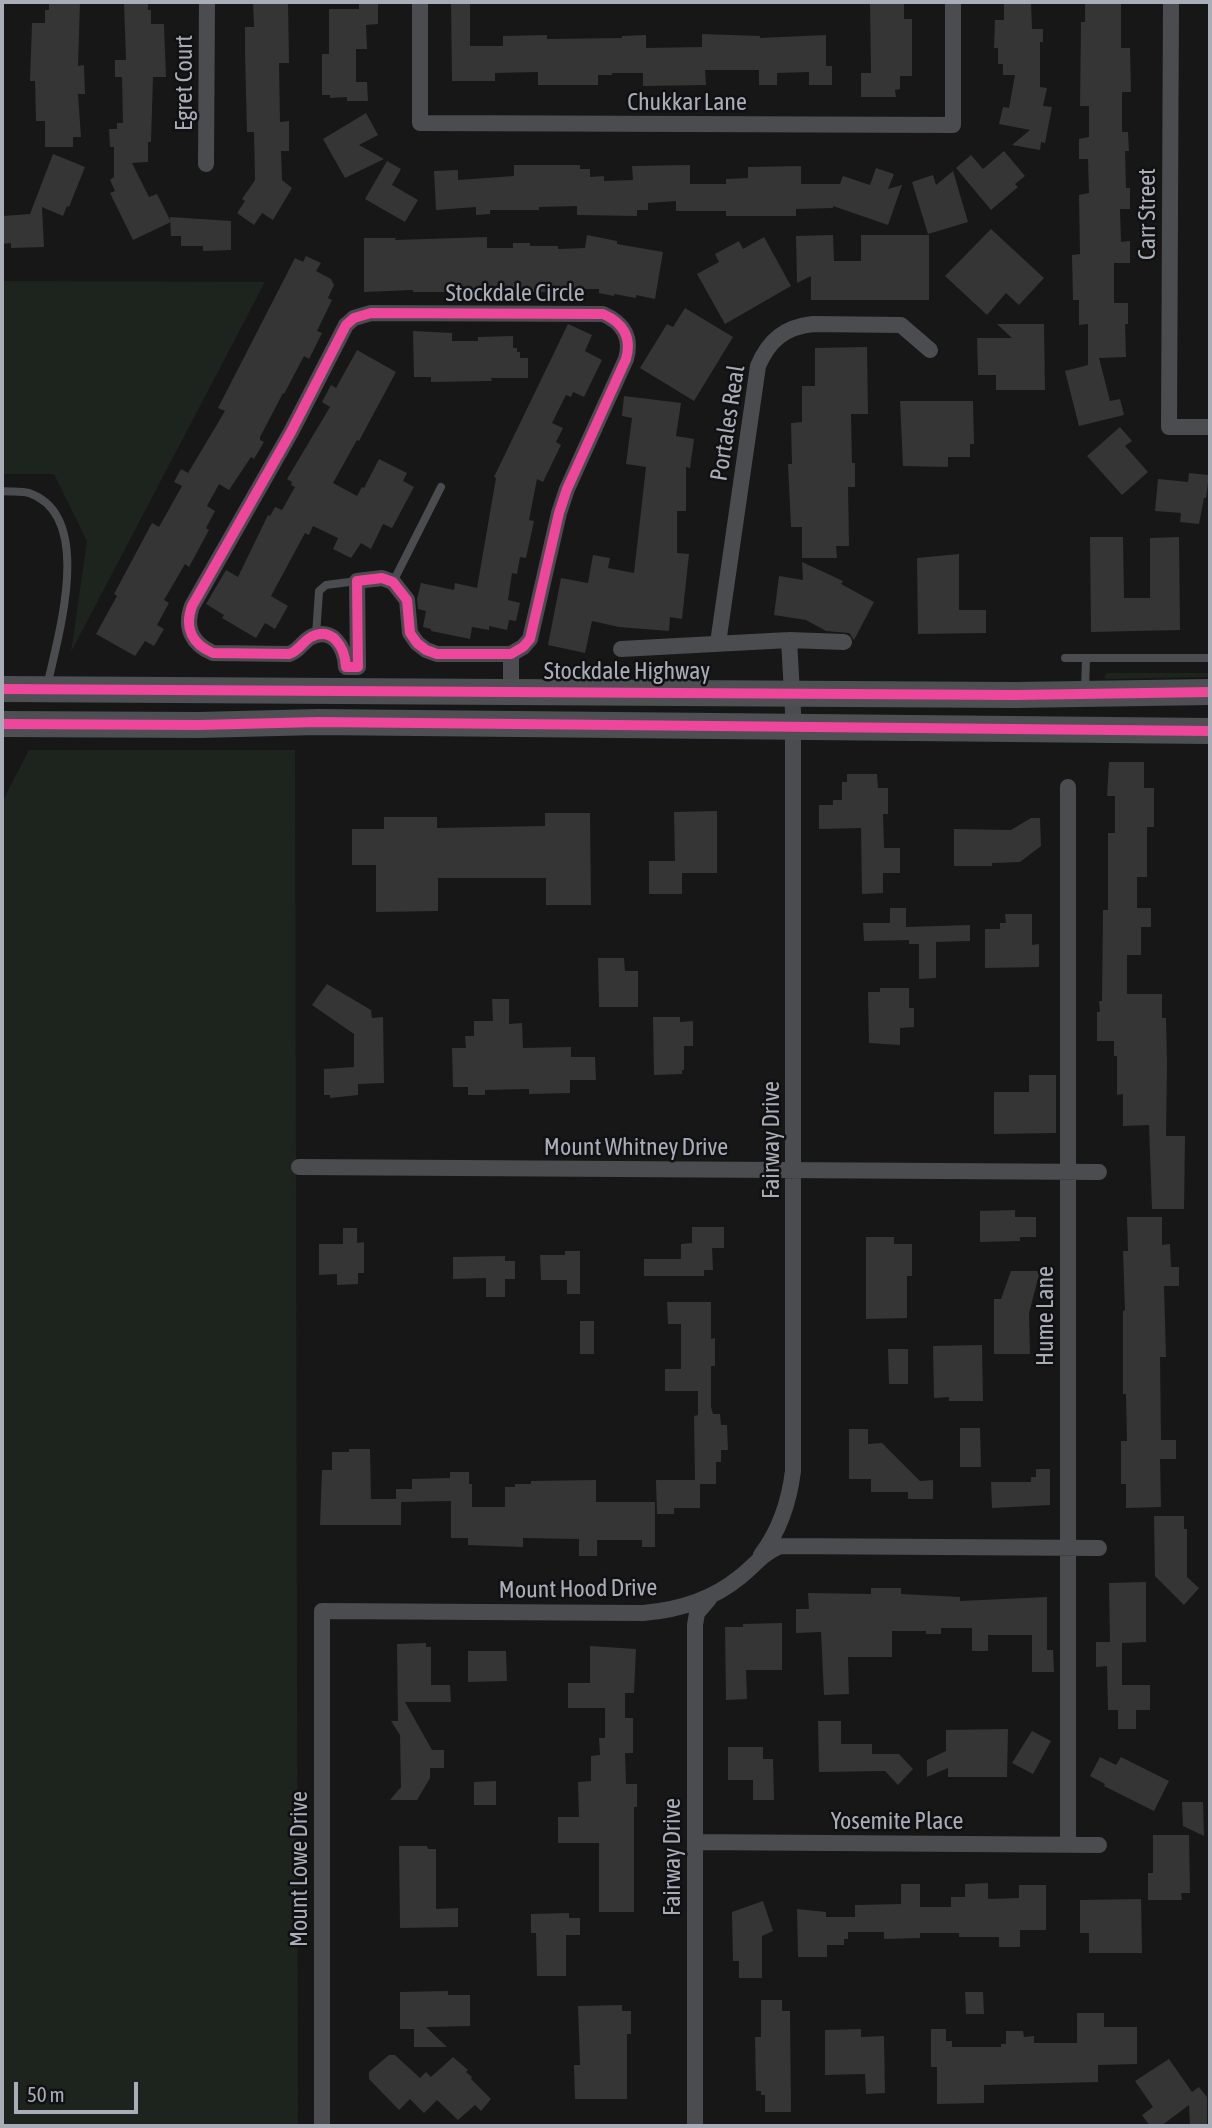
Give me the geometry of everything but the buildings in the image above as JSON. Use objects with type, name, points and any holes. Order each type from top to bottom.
[{"type":"main road","name":"Stockdale Highway","points":[[2,689],[146,690],[352,679],[793,710],[1210,731]]},
{"type":"main road","name":"Stockdale Highway","points":[[84,724],[95,707],[121,703],[146,690]]},
{"type":"main road","name":"Stockdale Highway","points":[[2,724],[318,722],[793,710],[1085,695],[1210,692]]},
{"type":"street","name":"Egret Court","points":[[206,164],[207,2]]},
{"type":"street","name":"Chukkar Lane","points":[[420,2],[420,123],[953,125],[953,2]]},
{"type":"street","name":"Carr Street","points":[[1171,2],[1169,427],[1210,427]]},
{"type":"street","name":"Stockdale Circle","points":[[316,635],[307,639],[296,652],[289,654],[213,653],[193,640],[188,629],[188,615],[291,432],[346,326],[354,318],[371,313],[603,314],[623,327],[628,337],[629,350],[567,489],[530,639],[511,654]]},
{"type":"street","name":"Portales Real","points":[[718,643],[758,366],[764,351],[787,330],[813,324],[901,325],[930,350]]},
{"type":"street","points":[[352,679],[358,667],[357,581],[382,578],[393,582],[407,600],[410,633],[426,650],[437,654],[511,654],[511,691]]},
{"type":"street","points":[[316,635],[333,637],[341,644],[346,653],[346,667],[352,679]]},
{"type":"street","points":[[621,649],[789,640],[844,642]]},
{"type":"street","name":"Fairway Drive","points":[[757,1560],[782,1520],[790,1495],[793,1471],[793,710],[789,640]]},
{"type":"street","name":"Hume Lane","points":[[1068,787],[1068,1844]]},
{"type":"street","name":"Mount Whitney Drive","points":[[299,1167],[1099,1172]]},
{"type":"street","name":"Mount Hood Drive","points":[[321,1611],[643,1613],[690,1606],[713,1595],[742,1576],[757,1560],[780,1546],[1099,1548]]},
{"type":"street","name":"Fairway Drive","points":[[695,2126],[695,1625],[697,1613],[713,1595]]},
{"type":"street","name":"Mount Lowe Drive","points":[[321,1611],[322,2126]]},
{"type":"street","name":"Yosemite Place","points":[[695,1842],[1099,1845]]},
{"type":"lane","points":[[393,582],[441,486]]},
{"type":"lane","points":[[2,491],[29,494],[48,505],[60,521],[67,544],[68,571],[64,606],[46,690]]},
{"type":"lane","points":[[316,635],[319,591],[326,585],[357,581]]},
{"type":"lane","points":[[1065,658],[1210,658]]},
{"type":"lane","points":[[1085,695],[1086,658]]},
{"type":"shaded area","points":[[2,281],[265,282],[71,652],[87,541],[54,474],[2,474]]},
{"type":"shaded area","points":[[1106,673],[1210,673],[1210,677],[1107,679],[1104,678]]},
{"type":"shaded area","points":[[29,750],[295,750],[298,2126],[2,2126],[2,802]]},
{"type":"cycle path","points":[[371,313],[603,314],[625,332],[628,344],[626,359],[567,489],[559,513],[530,639],[511,654],[437,654],[426,650],[410,633],[407,600],[393,582],[382,578],[357,581],[358,667],[346,667],[340,646],[326,634],[311,637],[289,654],[213,653],[200,645],[192,634],[189,621],[192,606],[291,432],[346,325],[354,318],[371,313]]},
{"type":"cycle path","points":[[2,689],[1016,695],[1210,692]]},
{"type":"cycle path","points":[[2,724],[199,725],[318,722],[1210,731]]}]
